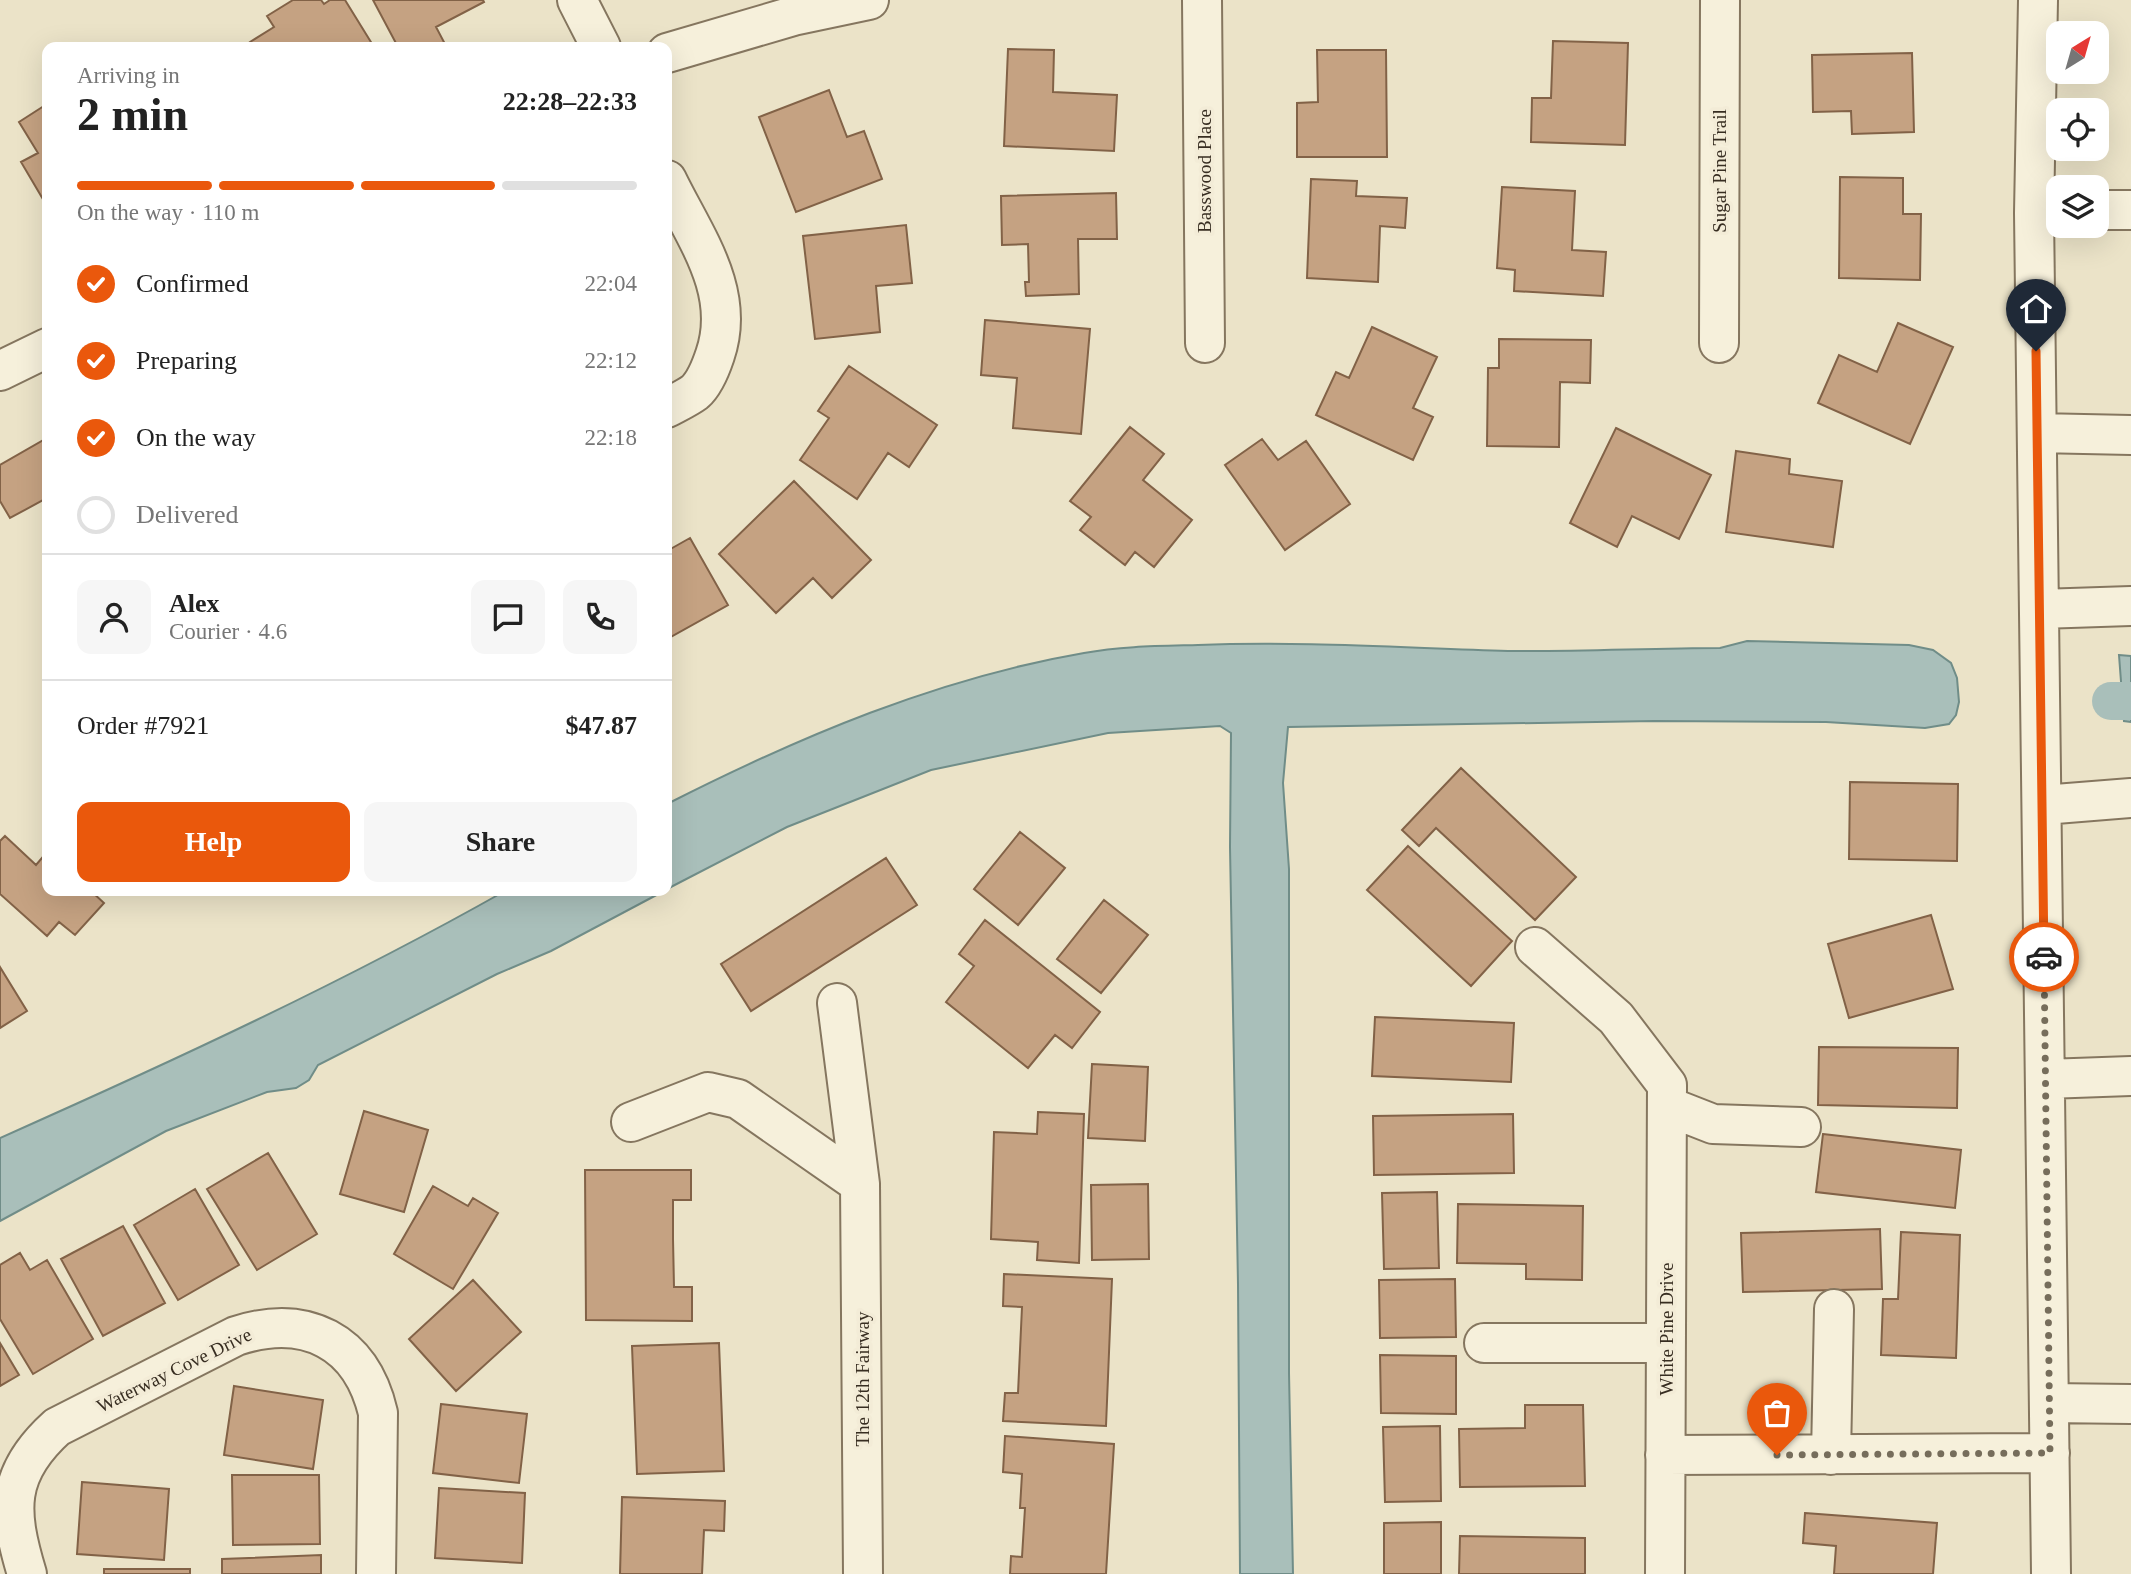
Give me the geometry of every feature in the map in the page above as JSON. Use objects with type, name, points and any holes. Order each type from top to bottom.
[{"type":"street","points":[[577,0],[598,42]]},
{"type":"street","points":[[672,52],[793,16],[869,0]]},
{"type":"street","name":"Basswood Place","points":[[1202,0],[1205,343]]},
{"type":"street","name":"Sugar Pine Trail","points":[[1719,343],[1720,0]]},
{"type":"street","points":[[2038,0],[2046,213],[2037,433],[2051,1574]]},
{"type":"street","points":[[672,190],[720,288],[723,313],[720,341],[711,367],[696,391],[672,405]]},
{"type":"street","points":[[2109,210],[2131,210]]},
{"type":"street","points":[[0,371],[42,350]]},
{"type":"street","points":[[2037,433],[2131,435]]},
{"type":"street","points":[[2040,609],[2131,606]]},
{"type":"street","points":[[2043,805],[2131,799]]},
{"type":"street","points":[[1535,947],[1616,1018],[1667,1096],[1713,1124],[1801,1127]]},
{"type":"street","name":"The 12th Fairway","points":[[837,1003],[860,1184],[863,1574]]},
{"type":"street","points":[[2046,1079],[2131,1076]]},
{"type":"street","points":[[631,1122],[708,1092],[738,1100],[860,1184]]},
{"type":"street","name":"White Pine Drive","points":[[1665,1574],[1667,1096]]},
{"type":"street","points":[[1831,1455],[1834,1309]]},
{"type":"street","name":"Waterway Cove Drive","points":[[27,1574],[13,1515],[15,1490],[23,1465],[38,1444],[57,1427],[236,1336],[262,1328],[287,1326],[311,1331],[343,1349],[360,1367],[373,1389],[378,1413],[376,1574]]},
{"type":"street","points":[[1484,1343],[1666,1343]]},
{"type":"street","points":[[2049,1403],[2131,1404]]},
{"type":"street","points":[[1665,1455],[2050,1453]]},
{"type":"water","points":[[1747,641],[1909,645],[1933,650],[1951,663],[1957,678],[1959,702],[1956,715],[1949,724],[1925,728],[1826,722],[1654,721],[1288,727],[1283,783],[1289,869],[1289,1373],[1293,1574],[1240,1574],[1230,847],[1231,733],[1220,726],[1108,733],[931,770],[787,827],[672,886],[672,802],[818,733],[870,713],[923,694],[1030,664],[1127,648],[1237,644],[1508,651],[1720,648]]},
{"type":"water","points":[[2119,655],[2131,656],[2131,722],[2124,721]]},
{"type":"water","points":[[496,896],[655,896],[551,951],[497,974],[318,1065],[309,1080],[296,1088],[267,1092],[166,1131],[0,1221],[0,1138],[256,1020]]},
{"type":"building","points":[[293,0],[321,0],[324,4],[330,0],[345,0],[371,42],[250,42],[274,27],[267,16]]},
{"type":"building","points":[[373,0],[484,2],[436,27],[444,42],[395,42]]},
{"type":"building","points":[[1553,41],[1628,43],[1625,145],[1531,142],[1532,98],[1551,98]]},
{"type":"building","points":[[1008,49],[1054,50],[1053,92],[1117,95],[1114,151],[1004,146]]},
{"type":"building","points":[[1317,50],[1386,50],[1387,157],[1297,157],[1297,103],[1318,102]]},
{"type":"building","points":[[1912,53],[1914,132],[1852,134],[1851,111],[1813,112],[1812,55]]},
{"type":"building","points":[[829,90],[847,137],[864,131],[882,179],[796,212],[759,117]]},
{"type":"building","points":[[42,107],[42,198],[21,162],[38,153],[19,122]]},
{"type":"building","points":[[1840,177],[1903,178],[1903,214],[1921,214],[1920,280],[1839,278]]},
{"type":"building","points":[[1311,179],[1357,181],[1356,196],[1407,198],[1405,228],[1380,226],[1378,282],[1307,278]]},
{"type":"building","points":[[1502,187],[1575,191],[1572,250],[1606,252],[1603,296],[1514,291],[1515,270],[1497,268]]},
{"type":"building","points":[[1116,193],[1117,239],[1078,239],[1079,294],[1026,296],[1025,282],[1029,282],[1028,244],[1002,245],[1001,196]]},
{"type":"building","points":[[906,225],[912,283],[876,286],[880,332],[815,339],[803,236]]},
{"type":"building","points":[[985,320],[1090,329],[1081,434],[1013,428],[1017,378],[981,375]]},
{"type":"building","points":[[1898,323],[1953,347],[1910,444],[1818,403],[1839,355],[1877,372]]},
{"type":"building","points":[[1372,327],[1437,357],[1413,408],[1433,417],[1413,460],[1316,415],[1336,372],[1349,378]]},
{"type":"building","points":[[1499,339],[1591,340],[1590,383],[1560,382],[1559,447],[1487,446],[1488,368],[1499,368]]},
{"type":"building","points":[[849,366],[937,425],[909,467],[888,453],[857,499],[800,460],[829,418],[818,411]]},
{"type":"building","points":[[1130,427],[1164,454],[1143,480],[1192,520],[1154,567],[1135,552],[1125,565],[1080,530],[1091,517],[1070,501]]},
{"type":"building","points":[[1616,428],[1711,475],[1679,539],[1632,516],[1617,547],[1570,523]]},
{"type":"building","points":[[1262,439],[1278,460],[1306,441],[1350,504],[1285,550],[1225,465]]},
{"type":"building","points":[[42,441],[42,501],[10,518],[0,501],[0,465]]},
{"type":"building","points":[[1736,451],[1790,459],[1789,474],[1842,481],[1833,547],[1726,532]]},
{"type":"building","points":[[794,481],[871,560],[832,598],[813,578],[776,613],[719,554]]},
{"type":"building","points":[[690,538],[728,605],[672,636],[672,548]]},
{"type":"building","points":[[1461,768],[1576,877],[1535,920],[1436,828],[1419,846],[1402,830]]},
{"type":"building","points":[[1850,782],[1958,784],[1957,861],[1849,859]]},
{"type":"building","points":[[1020,832],[1065,868],[1018,925],[974,889]]},
{"type":"building","points":[[5,836],[36,865],[42,858],[42,896],[96,896],[104,903],[75,935],[59,922],[47,936],[0,894],[0,841]]},
{"type":"building","points":[[1408,846],[1512,941],[1471,986],[1367,890]]},
{"type":"building","points":[[886,858],[917,905],[751,1011],[721,964]]},
{"type":"building","points":[[1104,900],[1148,935],[1101,993],[1057,959]]},
{"type":"building","points":[[1931,915],[1953,989],[1849,1018],[1828,944]]},
{"type":"building","points":[[985,920],[1100,1012],[1072,1048],[1055,1035],[1028,1068],[946,1002],[974,966],[959,954]]},
{"type":"building","points":[[0,967],[27,1011],[0,1028]]},
{"type":"building","points":[[1375,1017],[1514,1023],[1511,1082],[1372,1076]]},
{"type":"building","points":[[1819,1047],[1958,1048],[1957,1108],[1818,1105]]},
{"type":"building","points":[[1092,1064],[1148,1067],[1145,1141],[1088,1138]]},
{"type":"building","points":[[364,1111],[428,1130],[404,1212],[340,1194]]},
{"type":"building","points":[[1038,1112],[1084,1114],[1079,1263],[1037,1260],[1038,1242],[991,1239],[994,1132],[1037,1134]]},
{"type":"building","points":[[1513,1114],[1514,1173],[1374,1175],[1373,1116]]},
{"type":"building","points":[[1823,1134],[1961,1150],[1955,1208],[1816,1192]]},
{"type":"building","points":[[268,1153],[317,1234],[257,1270],[207,1189]]},
{"type":"building","points":[[585,1170],[691,1170],[691,1200],[673,1200],[673,1239],[674,1287],[692,1287],[692,1321],[586,1320]]},
{"type":"building","points":[[1148,1184],[1149,1259],[1092,1260],[1091,1185]]},
{"type":"building","points":[[433,1186],[468,1206],[473,1198],[498,1213],[453,1289],[394,1254]]},
{"type":"building","points":[[195,1189],[239,1265],[178,1300],[134,1225]]},
{"type":"building","points":[[1437,1192],[1439,1268],[1384,1269],[1382,1193]]},
{"type":"building","points":[[1458,1204],[1583,1206],[1582,1280],[1526,1279],[1526,1264],[1457,1263]]},
{"type":"building","points":[[123,1226],[165,1303],[103,1336],[61,1259]]},
{"type":"building","points":[[1880,1229],[1882,1289],[1743,1292],[1741,1233]]},
{"type":"building","points":[[1901,1232],[1960,1235],[1956,1358],[1881,1355],[1883,1299],[1898,1299]]},
{"type":"building","points":[[20,1253],[30,1270],[47,1260],[93,1339],[33,1374],[0,1319],[0,1265]]},
{"type":"building","points":[[1004,1274],[1112,1279],[1106,1426],[1003,1421],[1005,1393],[1018,1393],[1022,1307],[1003,1306]]},
{"type":"building","points":[[1455,1279],[1456,1337],[1380,1338],[1379,1280]]},
{"type":"building","points":[[473,1280],[521,1332],[456,1391],[409,1339]]},
{"type":"building","points":[[0,1343],[19,1375],[0,1386]]},
{"type":"building","points":[[719,1343],[724,1471],[637,1474],[632,1346]]},
{"type":"building","points":[[1380,1355],[1456,1356],[1456,1414],[1381,1413]]},
{"type":"building","points":[[234,1386],[323,1400],[313,1469],[224,1455]]},
{"type":"building","points":[[441,1404],[527,1414],[519,1483],[433,1473]]},
{"type":"building","points":[[1525,1405],[1583,1405],[1585,1486],[1460,1487],[1459,1429],[1525,1428]]},
{"type":"building","points":[[1440,1426],[1441,1501],[1385,1502],[1383,1427]]},
{"type":"building","points":[[1005,1436],[1114,1444],[1106,1574],[1010,1574],[1011,1556],[1022,1557],[1025,1508],[1020,1508],[1022,1474],[1003,1472]]},
{"type":"building","points":[[232,1475],[319,1475],[320,1544],[233,1545]]},
{"type":"building","points":[[82,1482],[169,1489],[164,1560],[77,1554]]},
{"type":"building","points":[[439,1488],[525,1493],[522,1563],[435,1558]]},
{"type":"building","points":[[622,1497],[725,1501],[724,1531],[704,1530],[702,1574],[620,1574]]},
{"type":"building","points":[[1805,1513],[1937,1523],[1933,1574],[1834,1574],[1836,1546],[1803,1543]]},
{"type":"building","points":[[1441,1522],[1441,1574],[1384,1574],[1384,1523]]},
{"type":"building","points":[[1460,1536],[1585,1538],[1585,1574],[1459,1574]]},
{"type":"building","points":[[321,1555],[321,1574],[222,1574],[222,1559]]},
{"type":"building","points":[[104,1569],[190,1569],[190,1574],[104,1574]]},
{"type":"waterway","points":[[2111,701],[2131,701]]},
{"type":"way so far","points":[[1777,1455],[2050,1453],[2044,957]]},
{"type":"route","points":[[2036,351],[2044,957]]}]
